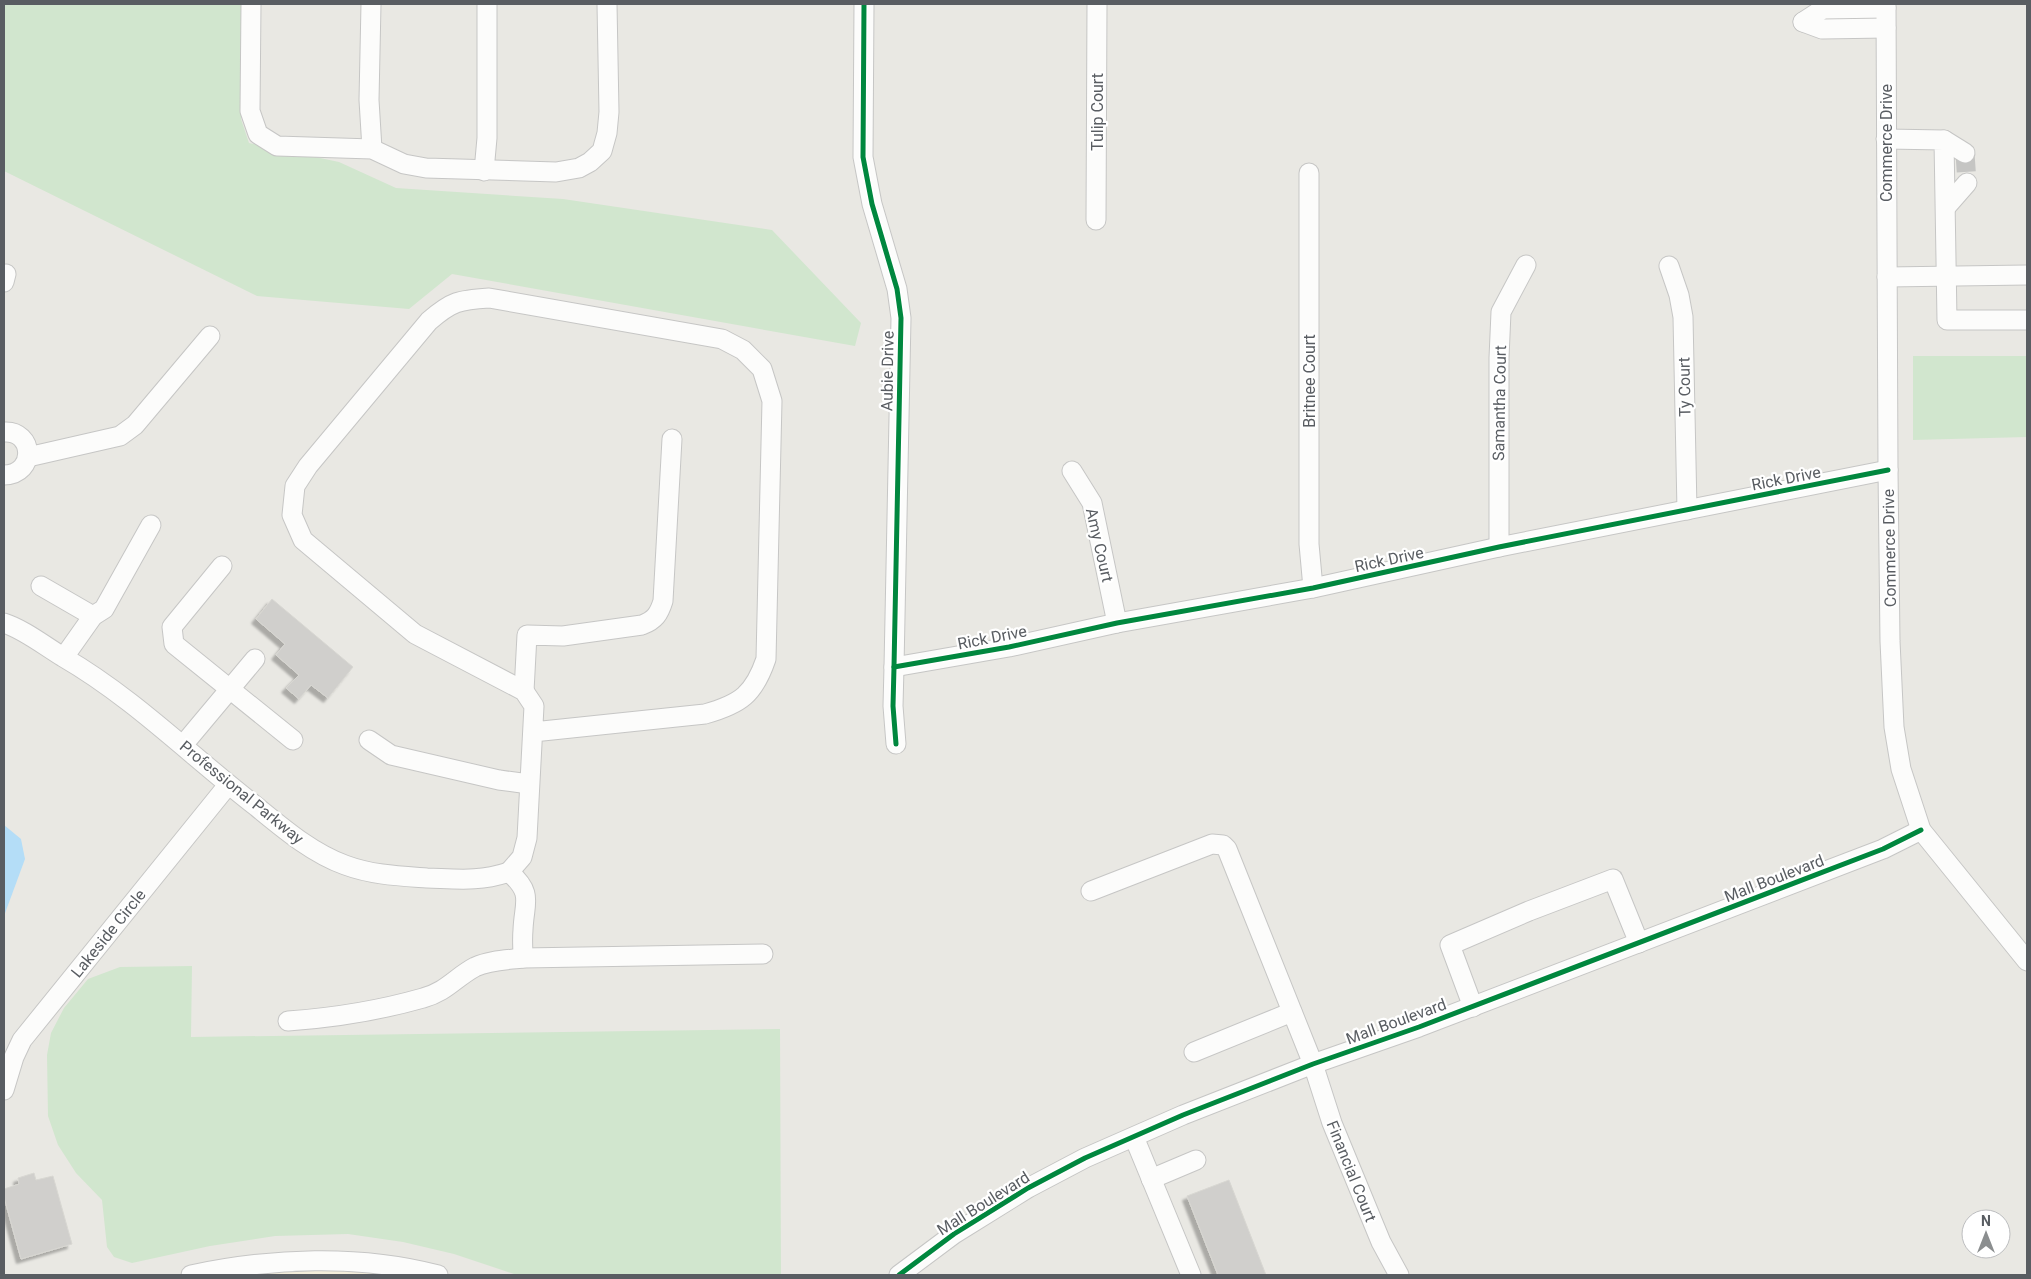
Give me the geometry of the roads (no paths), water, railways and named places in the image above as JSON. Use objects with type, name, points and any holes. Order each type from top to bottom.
[{"type":"street","points":[[251,4],[250,111],[258,134],[277,146],[372,149],[404,164],[426,168],[556,172],[579,168],[590,162],[602,151],[607,133],[609,112],[607,4]]},
{"type":"street","points":[[371,4],[369,100],[372,149]]},
{"type":"street","points":[[484,171],[487,138],[488,4]]},
{"type":"street","name":"Aubie Drive","points":[[864,4],[863,157],[872,204],[896,289],[901,318],[894,667],[896,744]]},
{"type":"street","name":"Tulip Court","points":[[1096,220],[1097,4]]},
{"type":"street","points":[[1886,6],[1823,9],[1803,22],[1822,29],[1886,28]]},
{"type":"street","name":"Commerce Drive","points":[[1886,6],[1888,470],[1890,641],[1894,727],[1901,769],[1921,830],[2027,960]]},
{"type":"street","points":[[1886,140],[1944,140],[1965,153]]},
{"type":"street","points":[[1944,140],[1947,320],[2027,320]]},
{"type":"street","name":"Britnee Court","points":[[1309,173],[1309,544],[1313,588]]},
{"type":"street","points":[[1946,207],[1966,183]]},
{"type":"street","name":"Samantha Court","points":[[1499,546],[1499,358],[1502,312],[1526,265]]},
{"type":"street","name":"Ty Court","points":[[1669,266],[1679,295],[1683,317],[1686,510]]},
{"type":"street","points":[[1887,276],[2027,275]]},
{"type":"street","points":[[523,958],[526,895],[520,882],[509,872],[522,857],[527,838],[528,784],[534,706],[524,692],[414,634],[303,540],[292,515],[295,486],[308,466],[429,322],[446,306],[465,299],[490,298],[722,339],[743,350],[762,369],[772,401],[766,659],[760,677],[747,696],[728,708],[705,714],[533,732]]},
{"type":"street","points":[[28,457],[120,436],[135,425],[210,336]]},
{"type":"street","points":[[4,432],[14,433],[21,437],[28,450],[26,463],[16,473],[4,475]]},
{"type":"street","points":[[524,692],[527,635],[563,636],[642,625],[653,621],[660,612],[663,601],[672,438]]},
{"type":"street","name":"Rick Drive","points":[[894,667],[1009,647],[1117,623],[1313,588],[1499,546],[1888,470]]},
{"type":"street","name":"Amy Court","points":[[1072,471],[1092,503],[1117,623]]},
{"type":"street","points":[[64,657],[93,616],[104,609],[151,525]]},
{"type":"street","points":[[222,566],[172,628],[174,644],[293,740]]},
{"type":"street","points":[[41,586],[93,616]]},
{"type":"street","name":"Professional Parkway","points":[[4,623],[92,674],[182,745],[228,785],[293,835],[322,854],[346,866],[383,875],[465,880],[489,879],[509,872]]},
{"type":"street","points":[[182,745],[255,659]]},
{"type":"street","points":[[369,740],[391,755],[499,780],[528,784]]},
{"type":"street","name":"Lakeside Circle","points":[[4,1090],[14,1057],[22,1040],[228,785]]},
{"type":"street","name":"Mall Boulevard","points":[[899,1275],[954,1234],[1028,1188],[1085,1158],[1184,1115],[1313,1064],[1473,1007],[1883,849],[1921,830]]},
{"type":"street","name":"Financial Court","points":[[1091,891],[1212,844],[1223,845],[1227,849],[1313,1064],[1340,1142],[1381,1242],[1399,1275]]},
{"type":"street","points":[[1473,1007],[1450,945],[1613,879],[1638,943]]},
{"type":"street","points":[[288,1022],[328,1018],[424,998],[446,989],[474,968],[490,962],[523,958],[763,954]]},
{"type":"street","points":[[1194,1052],[1292,1012]]},
{"type":"street","points":[[1134,1137],[1191,1275]]},
{"type":"street","points":[[1151,1179],[1196,1160]]},
{"type":"street","points":[[191,1275],[214,1270],[278,1262],[343,1261],[386,1265],[438,1275]]},
{"type":"water","points":[[4,825],[21,839],[25,859],[4,916]]},
{"type":"tunnel","points":[[1965,153],[1967,183]]}]
